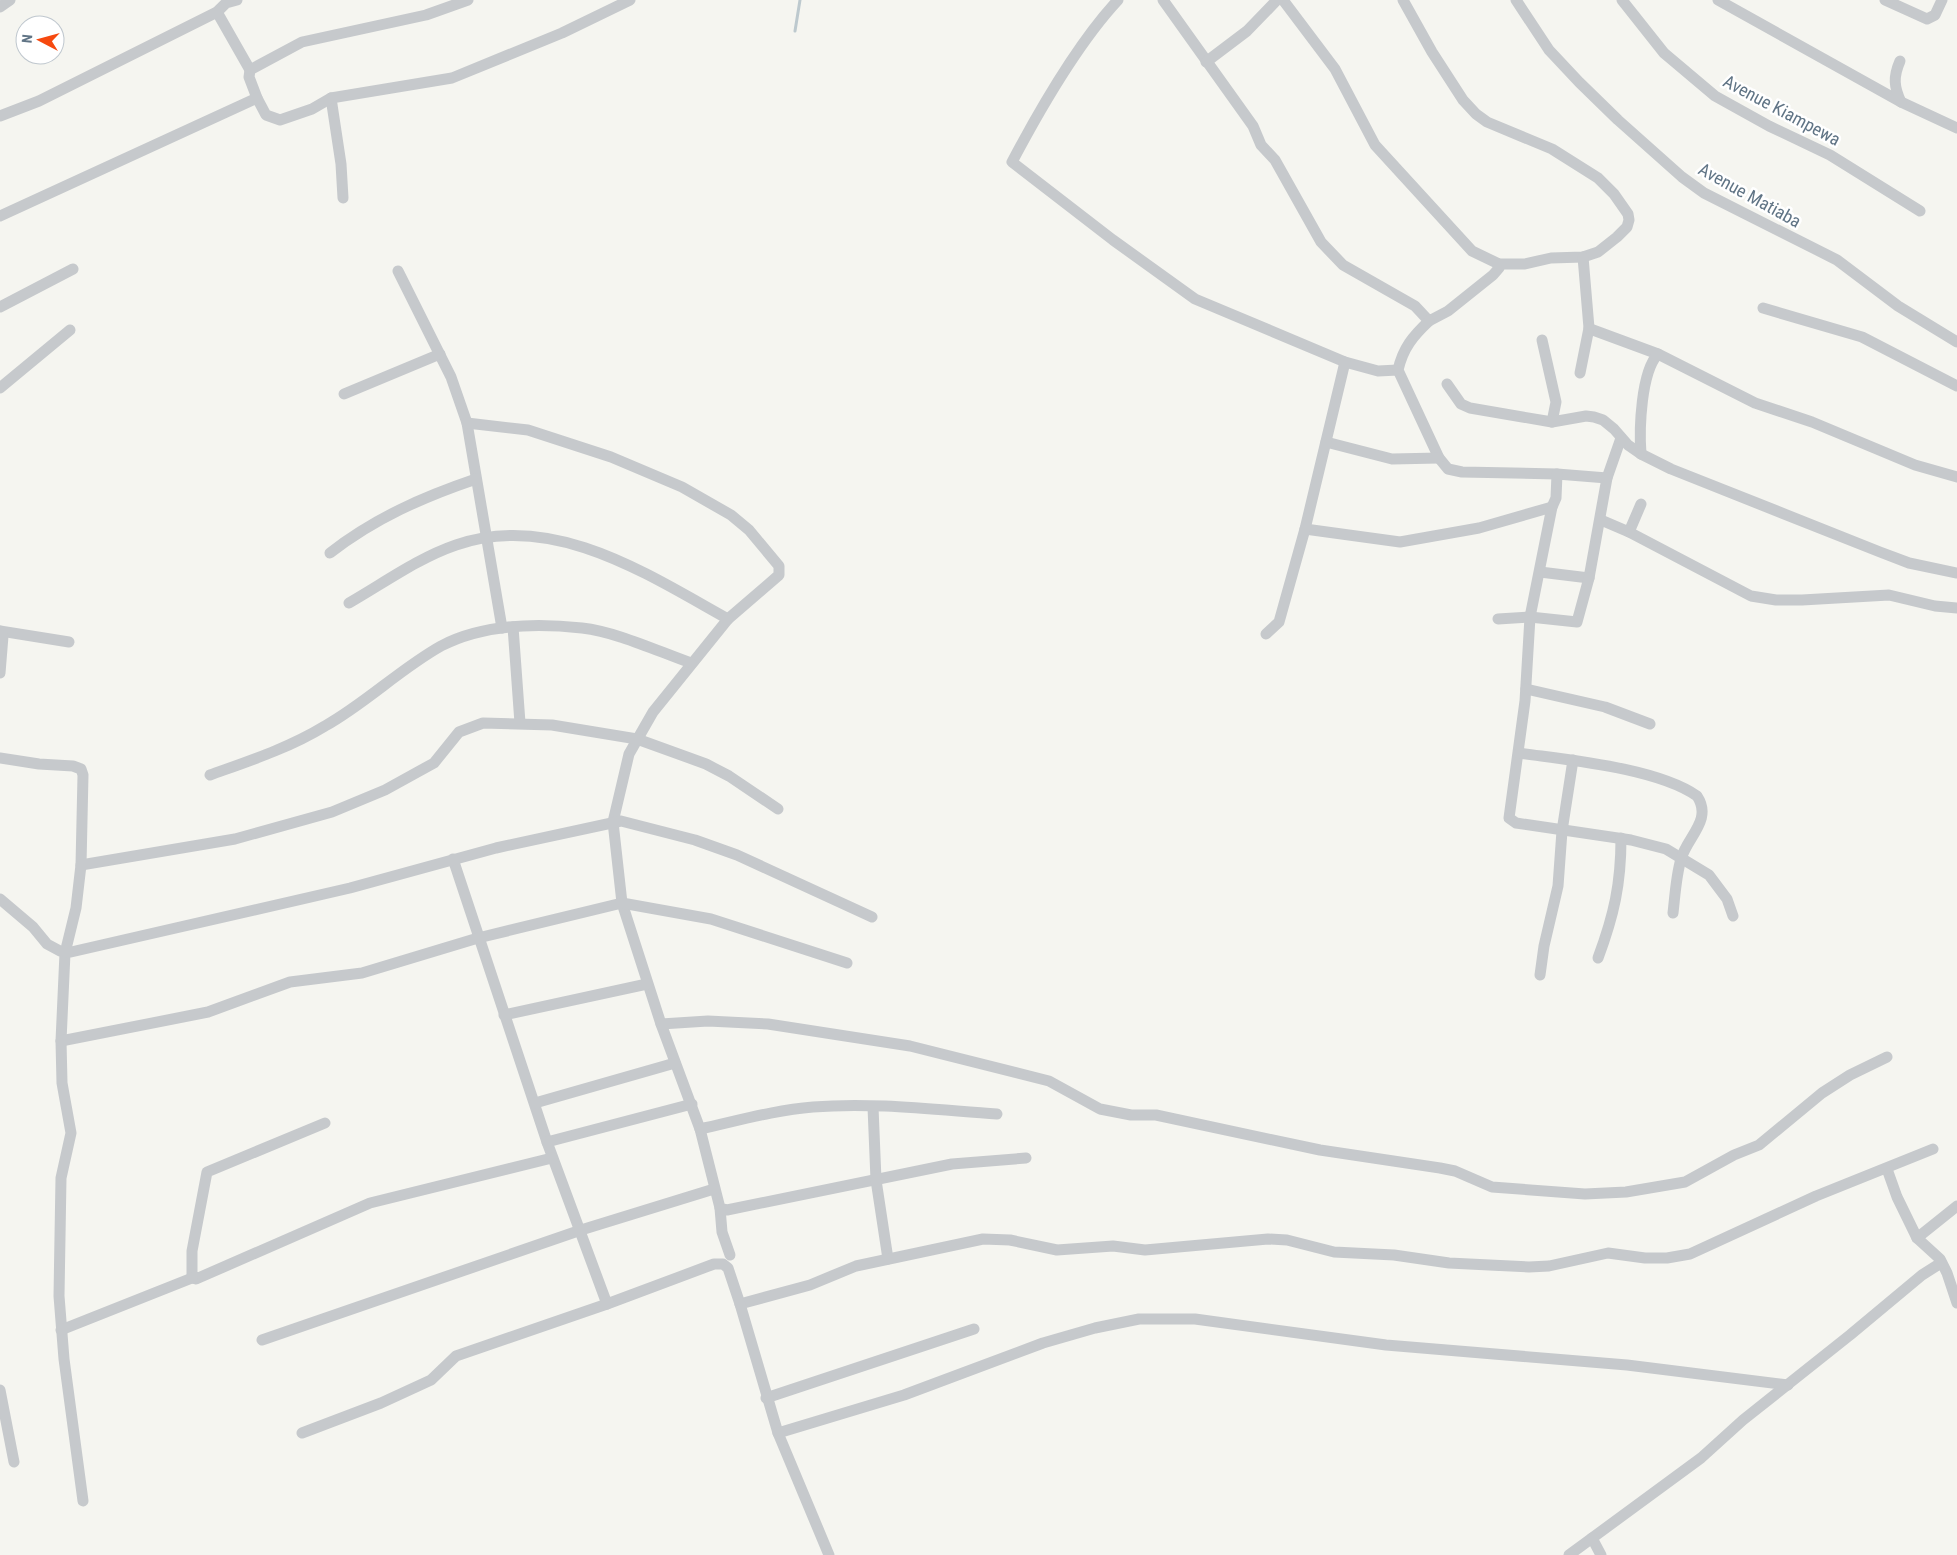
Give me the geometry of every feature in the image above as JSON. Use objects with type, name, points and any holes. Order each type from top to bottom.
[{"type":"street","points":[[0,7],[10,0]]},
{"type":"street","points":[[0,116],[39,101],[217,12],[226,3],[237,0]]},
{"type":"street","points":[[250,70],[302,42],[426,15],[468,0]]},
{"type":"street","points":[[217,12],[250,70],[249,77],[266,115],[280,120],[312,109],[331,98],[452,78],[562,34],[630,0]]},
{"type":"street","points":[[1118,0],[1100,20],[1053,90],[1012,162],[1113,240],[1195,299],[1345,362],[1378,371],[1398,370]]},
{"type":"street","points":[[1163,0],[1253,126],[1261,145],[1275,160],[1321,242],[1343,265],[1415,306],[1429,321]]},
{"type":"street","points":[[1206,62],[1248,31],[1277,0]]},
{"type":"street","points":[[1283,0],[1335,68],[1375,145],[1472,251],[1499,264],[1519,264],[1551,258],[1583,257],[1598,252],[1627,227],[1628,214],[1619,200],[1598,178],[1532,139],[1487,122],[1476,114],[1463,100],[1432,52],[1403,0]]},
{"type":"street","name":"Avenue Matiaba","points":[[1516,0],[1549,50],[1579,82],[1682,177],[1704,193],[1837,260],[1898,306],[1957,342]]},
{"type":"street","name":"Avenue Kiampewa","points":[[1622,0],[1664,54],[1715,96],[1760,122],[1830,155],[1920,211]]},
{"type":"street","points":[[1718,0],[1901,102],[1957,128]]},
{"type":"street","points":[[1885,0],[1927,19],[1935,15],[1942,0]]},
{"type":"street","points":[[1900,61],[1894,76],[1895,90],[1901,102]]},
{"type":"street","points":[[0,216],[257,98]]},
{"type":"street","points":[[331,98],[342,164],[343,198]]},
{"type":"street","points":[[1580,373],[1589,328],[1583,257]]},
{"type":"street","points":[[1499,264],[1493,275],[1448,311],[1429,321],[1409,340],[1401,355],[1398,370],[1439,458],[1448,469],[1454,471],[1557,474],[1607,478]]},
{"type":"street","points":[[0,307],[73,269]]},
{"type":"street","points":[[398,271],[440,354],[459,397],[467,423],[485,539],[507,628],[520,723]]},
{"type":"street","points":[[1763,308],[1862,337],[1957,386]]},
{"type":"street","points":[[1589,328],[1658,354],[1754,403],[1812,422],[1915,464],[1957,477]]},
{"type":"street","points":[[0,388],[70,330]]},
{"type":"street","points":[[1542,340],[1556,402],[1552,422]]},
{"type":"street","points":[[344,394],[440,354]]},
{"type":"street","points":[[1641,454],[1642,400],[1652,364],[1658,354]]},
{"type":"street","points":[[1266,634],[1279,622],[1306,530],[1345,362]]},
{"type":"street","points":[[1447,384],[1461,404],[1470,408],[1552,422],[1586,416],[1603,420],[1641,454],[1671,469],[1880,552],[1909,562],[1957,573]]},
{"type":"street","points":[[467,423],[528,430],[611,458],[682,487],[731,515],[765,546],[780,571],[779,575],[728,619],[653,712],[636,739],[627,762],[613,822],[622,902],[661,1024],[700,1129],[720,1208],[722,1232],[730,1255]]},
{"type":"street","points":[[1498,619],[1530,617],[1577,622],[1601,520],[1607,478],[1621,438]]},
{"type":"street","points":[[1326,442],[1392,459],[1439,458]]},
{"type":"street","points":[[1557,474],[1556,498],[1552,507],[1530,617],[1526,689],[1519,753],[1509,814],[1510,821],[1562,831],[1650,843],[1666,849],[1710,875],[1727,899],[1733,916]]},
{"type":"street","points":[[330,553],[384,516],[434,493],[476,479]]},
{"type":"street","points":[[1629,532],[1641,504]]},
{"type":"street","points":[[1306,530],[1400,542],[1479,528],[1552,507]]},
{"type":"street","points":[[1601,520],[1629,532],[1751,596],[1776,600],[1828,600],[1858,596],[1889,596],[1935,606],[1957,608]]},
{"type":"street","points":[[350,604],[430,557],[456,545],[485,539],[519,536],[553,539],[602,553],[728,619]]},
{"type":"street","points":[[1540,572],[1588,578]]},
{"type":"street","points":[[210,775],[290,745],[327,725],[442,646],[472,633],[507,628],[584,628],[691,663]]},
{"type":"street","points":[[0,631],[70,642]]},
{"type":"street","points":[[0,631],[3,636],[0,673]]},
{"type":"street","points":[[1526,689],[1605,707],[1650,724]]},
{"type":"street","points":[[81,865],[235,839],[332,812],[385,790],[434,763],[442,756],[454,737],[466,728],[483,723],[520,723],[576,728],[636,739],[706,764],[729,776],[778,808]]},
{"type":"street","points":[[1519,753],[1573,760],[1670,781],[1697,796],[1702,810],[1701,823],[1681,858],[1673,913]]},
{"type":"street","points":[[0,758],[40,764],[73,766],[81,769],[83,775],[81,865],[76,908],[65,953],[61,1041],[62,1082],[71,1133],[61,1178],[59,1287],[61,1330],[83,1501]]},
{"type":"street","points":[[1540,975],[1544,946],[1558,886],[1562,831],[1573,760]]},
{"type":"street","points":[[0,899],[27,921],[47,944],[65,953],[350,888],[453,859],[613,822],[628,822],[695,840],[737,855],[872,917]]},
{"type":"street","points":[[1598,958],[1612,916],[1620,883],[1621,838]]},
{"type":"street","points":[[453,859],[552,1158],[581,1230],[607,1304]]},
{"type":"street","points":[[61,1041],[208,1012],[290,982],[362,973],[478,938],[622,902],[711,919],[847,963]]},
{"type":"street","points":[[504,1015],[648,984]]},
{"type":"street","points":[[661,1024],[708,1021],[768,1024],[910,1046],[1049,1081],[1100,1109],[1131,1115],[1156,1115],[1320,1150],[1440,1168],[1455,1171],[1492,1187],[1585,1194],[1626,1192],[1668,1186],[1702,1174],[1729,1158],[1759,1145],[1822,1093],[1850,1075],[1887,1057]]},
{"type":"street","points":[[535,1103],[675,1062]]},
{"type":"street","points":[[547,1142],[692,1104]]},
{"type":"street","points":[[700,1129],[782,1111],[813,1107],[872,1107],[997,1114]]},
{"type":"street","points":[[872,1107],[876,1180],[888,1259]]},
{"type":"street","points":[[192,1278],[192,1251],[206,1172],[325,1123]]},
{"type":"street","points":[[740,1304],[810,1285],[856,1266],[926,1250],[994,1238],[1057,1250],[1113,1246],[1144,1250],[1268,1239],[1286,1240],[1334,1252],[1394,1255],[1449,1263],[1529,1267],[1549,1266],[1608,1253],[1645,1258],[1666,1258],[1690,1254],[1816,1196],[1933,1149]]},
{"type":"street","points":[[61,1330],[192,1278],[196,1279],[370,1203],[552,1158]]},
{"type":"street","points":[[720,1208],[726,1210],[952,1164],[1026,1158]]},
{"type":"street","points":[[1888,1168],[1897,1198],[1917,1238],[1940,1259],[1957,1303]]},
{"type":"street","points":[[262,1340],[581,1230],[714,1189]]},
{"type":"street","points":[[1917,1238],[1957,1206]]},
{"type":"street","points":[[1569,1555],[1635,1504],[1701,1458],[1743,1420],[1922,1275],[1941,1263]]},
{"type":"street","points":[[302,1433],[381,1403],[431,1380],[456,1356],[718,1264],[728,1268],[778,1433],[829,1555]]},
{"type":"street","points":[[778,1433],[853,1412],[913,1392],[1043,1343],[1095,1328],[1149,1318],[1195,1319],[1386,1345],[1627,1365],[1788,1385]]},
{"type":"street","points":[[766,1398],[974,1329]]},
{"type":"street","points":[[0,1390],[14,1462]]},
{"type":"street","points":[[1592,1538],[1601,1555]]},
{"type":"waterway","points":[[795,31],[800,0]]}]
